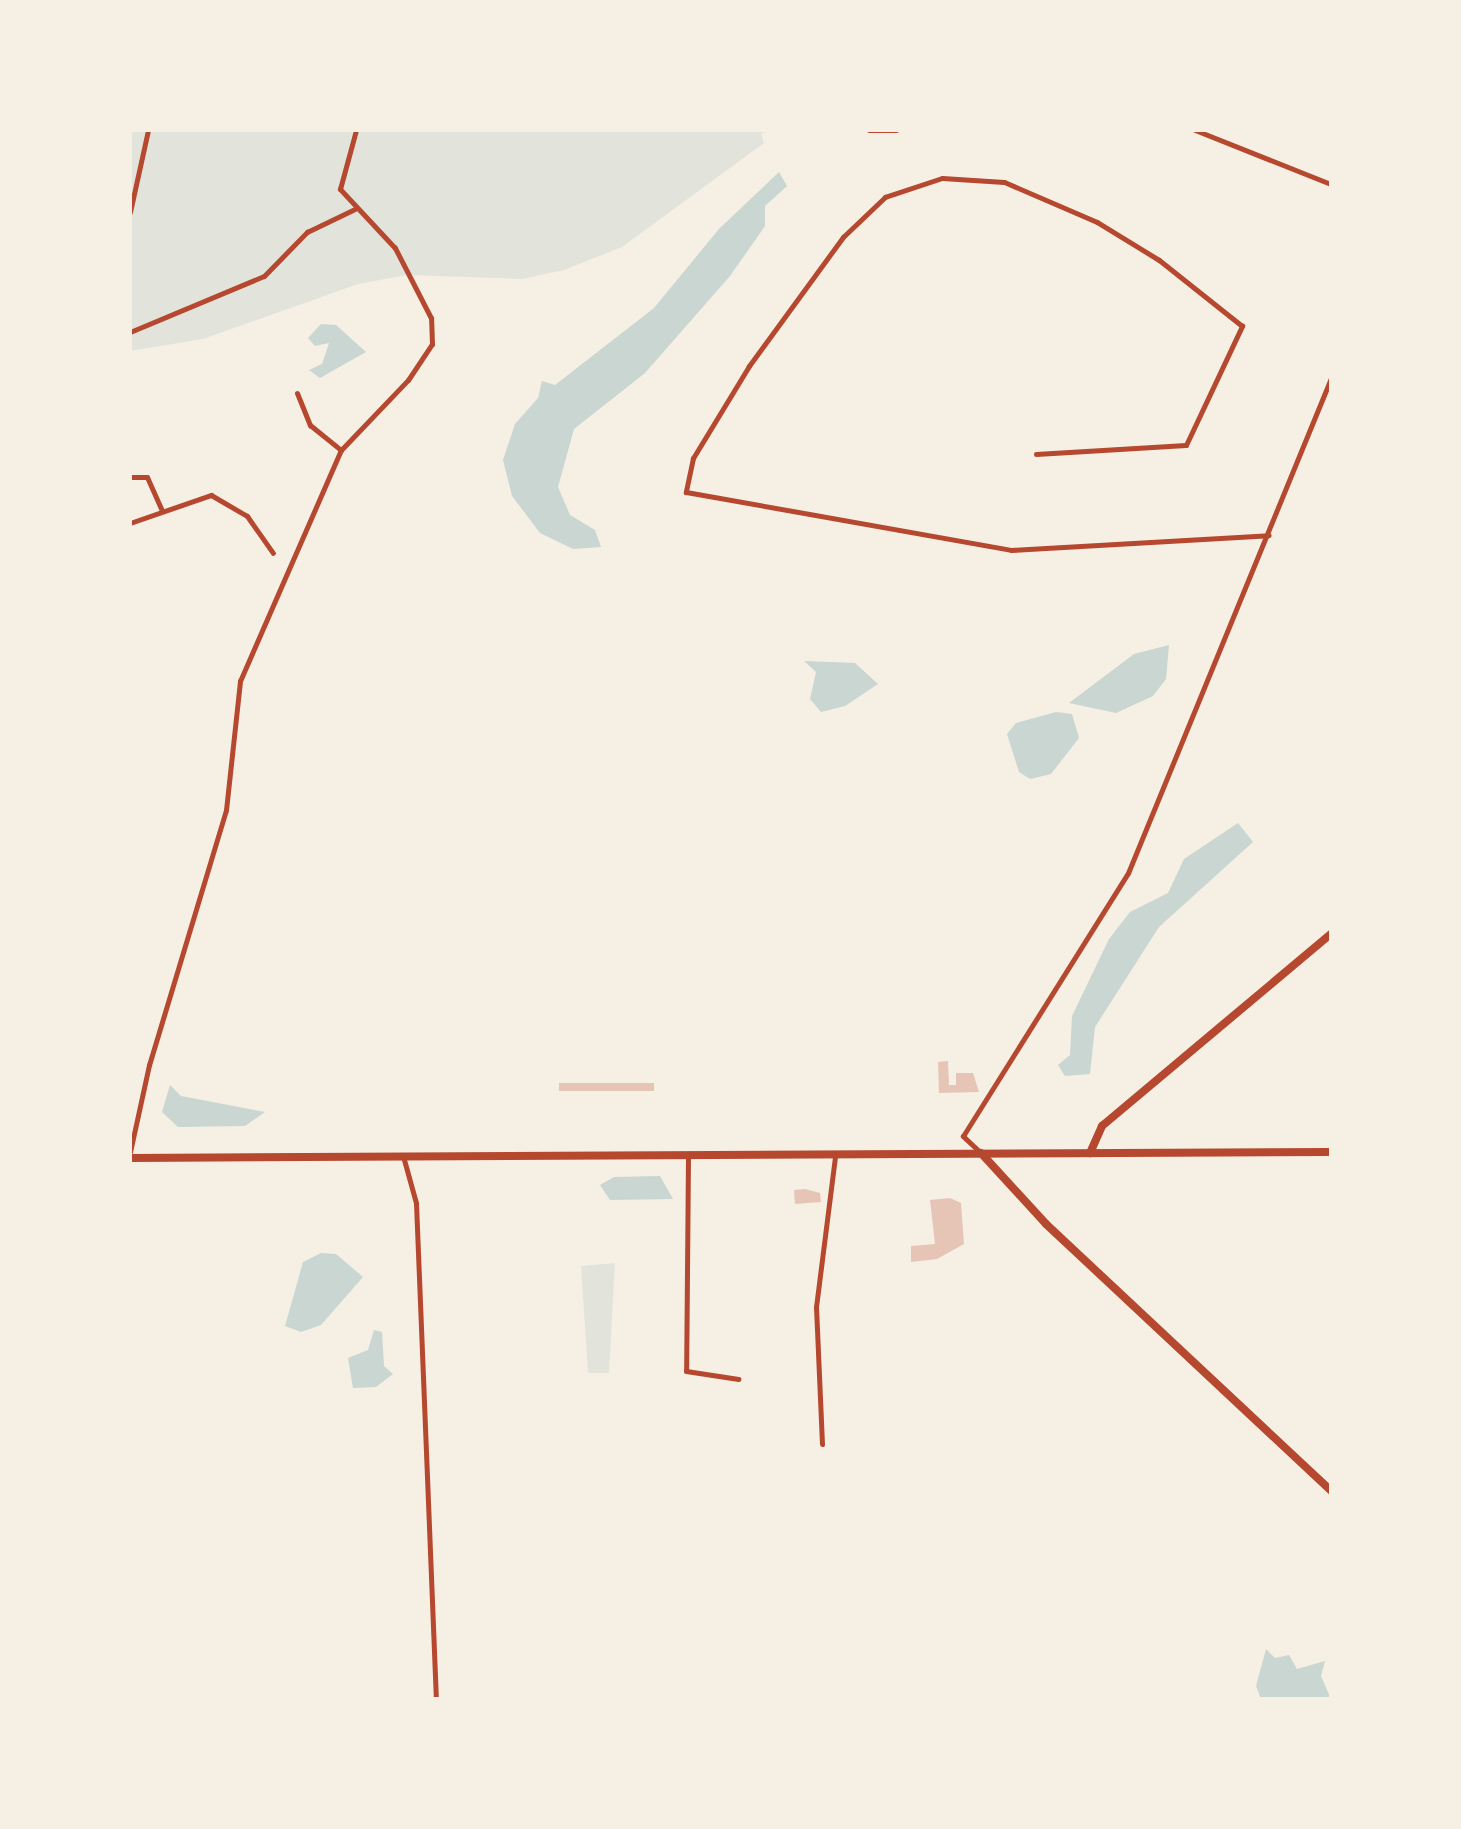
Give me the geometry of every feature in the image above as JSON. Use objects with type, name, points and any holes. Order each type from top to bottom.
[{"type":"main road","points":[[1090,1153],[1102,1126],[1331,934]]},
{"type":"main road","points":[[130,1155],[1331,1152]]},
{"type":"main road","points":[[981,1153],[1046,1224],[1331,1491]]},
{"type":"street","points":[[130,212],[148,130]]},
{"type":"street","points":[[130,1155],[149,1065],[226,810],[240,681],[341,450],[426,358],[434,332],[395,248],[355,209],[338,179],[356,130]]},
{"type":"street","points":[[869,130],[896,130]]},
{"type":"street","points":[[1195,130],[1331,184]]},
{"type":"street","points":[[1036,454],[1186,445],[1242,326],[1159,260],[1097,222],[1004,182],[942,178],[884,198],[843,237],[750,366],[693,458],[686,492],[1011,550],[1269,536]]},
{"type":"street","points":[[130,332],[264,276],[307,232],[355,209]]},
{"type":"street","points":[[981,1153],[963,1136],[1128,874],[1331,378]]},
{"type":"street","points":[[297,394],[310,426],[341,450]]},
{"type":"street","points":[[130,477],[147,476],[161,509]]},
{"type":"street","points":[[130,522],[161,509],[223,498],[247,516],[273,553]]},
{"type":"street","points":[[822,1444],[816,1307],[836,1153]]},
{"type":"street","points":[[688,1154],[686,1371],[738,1379]]},
{"type":"street","points":[[404,1156],[417,1222],[436,1699]]},
{"type":"shaded area","points":[[130,130],[771,130],[761,134],[764,143],[622,247],[564,270],[522,279],[407,275],[358,284],[203,339],[130,351]]},
{"type":"shaded area","points":[[779,172],[787,186],[765,206],[765,226],[730,276],[645,373],[574,429],[558,487],[570,515],[595,530],[601,547],[573,549],[540,533],[512,496],[503,460],[515,424],[538,398],[542,381],[555,385],[654,308],[719,229]]},
{"type":"shaded area","points":[[321,324],[336,325],[366,352],[320,378],[309,370],[322,364],[329,343],[315,346],[308,338]]},
{"type":"shaded area","points":[[1169,645],[1166,679],[1153,696],[1116,713],[1069,703],[1134,654]]},
{"type":"shaded area","points":[[804,661],[855,663],[878,684],[845,706],[821,712],[810,699],[816,672]]},
{"type":"shaded area","points":[[1056,712],[1072,714],[1079,738],[1051,774],[1030,779],[1019,772],[1007,734],[1016,723]]},
{"type":"shaded area","points":[[1238,823],[1253,842],[1159,927],[1095,1027],[1090,1074],[1065,1076],[1058,1065],[1070,1055],[1072,1016],[1109,939],[1130,912],[1168,893],[1184,859]]},
{"type":"shaded area","points":[[170,1085],[181,1096],[265,1112],[245,1126],[178,1127],[162,1112]]},
{"type":"shaded area","points":[[660,1176],[673,1199],[610,1200],[600,1185],[614,1177]]},
{"type":"shaded area","points":[[321,1253],[336,1254],[363,1277],[321,1325],[301,1332],[285,1326],[303,1262]]},
{"type":"shaded area","points":[[615,1263],[609,1373],[588,1373],[581,1266]]},
{"type":"shaded area","points":[[374,1330],[382,1332],[384,1366],[393,1374],[376,1387],[353,1388],[348,1358],[368,1350]]},
{"type":"shaded area","points":[[1266,1649],[1275,1658],[1289,1655],[1297,1669],[1325,1661],[1321,1676],[1331,1699],[1261,1699],[1256,1686]]},
{"type":"building","points":[[948,1061],[949,1085],[956,1085],[956,1073],[973,1073],[979,1092],[939,1093],[938,1062]]},
{"type":"building","points":[[559,1083],[654,1083],[654,1091],[559,1091]]},
{"type":"building","points":[[794,1190],[820,1193],[821,1202],[795,1204]]},
{"type":"building","points":[[950,1198],[961,1203],[964,1244],[937,1259],[911,1262],[911,1246],[935,1244],[930,1200]]}]
